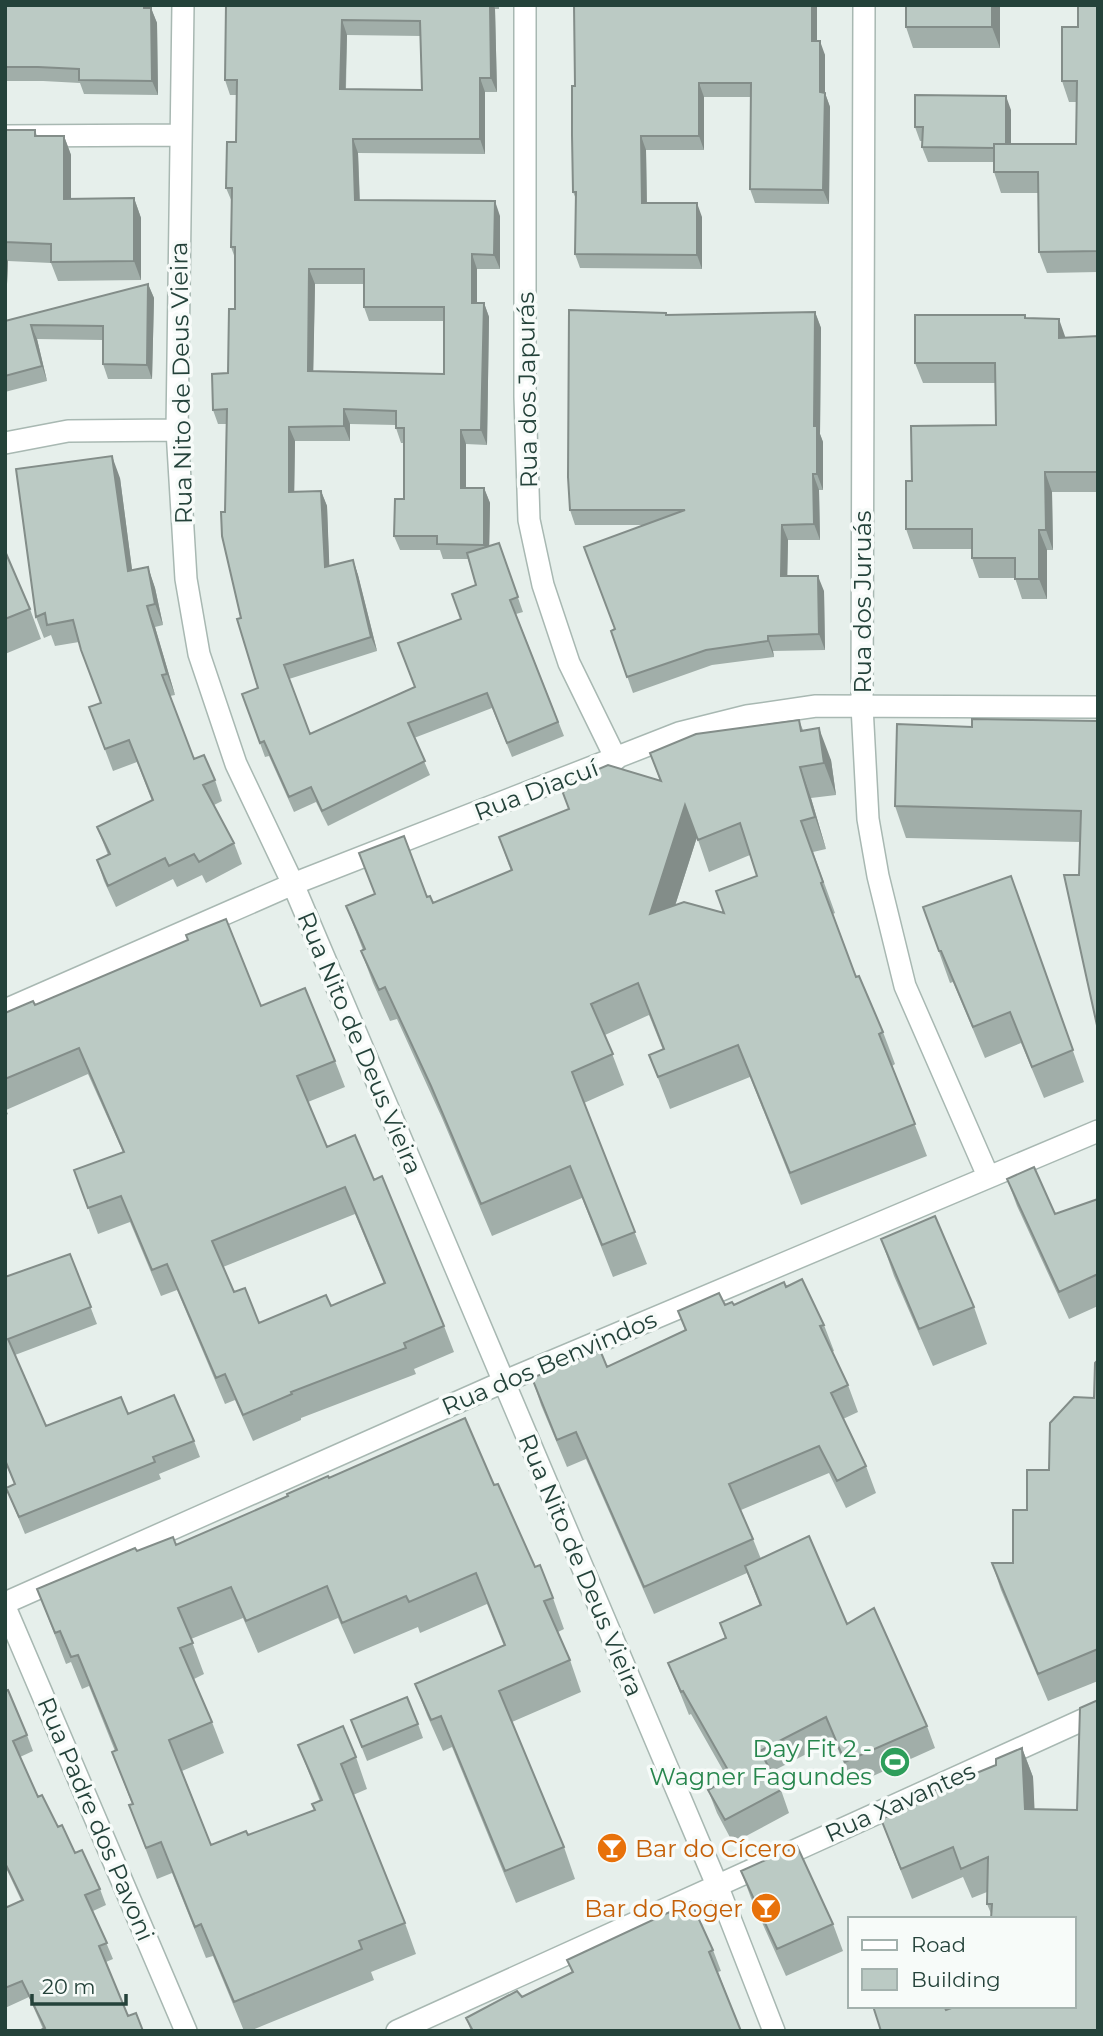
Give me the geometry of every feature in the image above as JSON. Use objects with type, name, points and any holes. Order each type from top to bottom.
[{"type":"street","name":"Rua Nito de Deus Vieira","points":[[183,5],[177,430],[186,579],[199,654],[236,764],[293,884],[717,1885],[774,2031]]},
{"type":"street","name":"Rua dos Japurás","points":[[525,5],[525,397],[529,520],[543,585],[569,663],[616,759]]},
{"type":"street","name":"Rua dos Juruás","points":[[864,5],[862,706],[868,819],[878,876],[905,986],[988,1176]]},
{"type":"street","points":[[5,136],[181,135]]},
{"type":"street","points":[[5,443],[68,431],[177,430]]},
{"type":"street","name":"Rua Diacuí","points":[[5,1010],[293,884],[679,733],[747,716],[816,706],[1098,707]]},
{"type":"street","name":"Rua dos Benvindos","points":[[5,1605],[503,1381],[1098,1131]]},
{"type":"street","name":"Rua Padre dos Pavoni","points":[[5,1605],[186,2031]]},
{"type":"street","name":"Rua Xavantes","points":[[397,2031],[1098,1713]]},
{"type":"building","points":[[5,5],[144,5],[144,8],[151,8],[152,81],[79,80],[79,69],[5,67]]},
{"type":"building","points":[[226,5],[490,5],[491,78],[480,78],[480,139],[353,139],[355,200],[495,201],[494,255],[472,254],[472,303],[484,303],[481,430],[461,430],[461,488],[484,488],[484,545],[437,544],[437,536],[394,536],[395,499],[404,499],[404,428],[396,428],[396,411],[344,409],[344,426],[289,427],[289,492],[321,491],[325,567],[353,560],[371,637],[284,665],[310,734],[415,687],[398,643],[461,619],[452,594],[476,585],[467,553],[499,543],[518,597],[510,600],[558,722],[507,743],[487,693],[408,723],[425,761],[322,811],[311,787],[289,797],[264,741],[260,743],[242,694],[258,688],[237,619],[241,618],[222,536],[227,409],[213,410],[212,374],[228,373],[229,309],[235,309],[235,247],[231,247],[232,188],[226,188],[227,142],[236,142],[237,80],[225,80]],"holes":[[[342,20],[420,21],[422,90],[340,89]],[[309,269],[364,269],[364,307],[444,307],[444,374],[308,371]]]},
{"type":"building","points":[[574,5],[812,5],[812,41],[820,41],[820,92],[825,93],[823,190],[750,189],[751,83],[699,83],[699,136],[641,136],[642,203],[697,203],[697,255],[575,254],[576,192],[573,192],[572,135],[572,86],[575,86]]},
{"type":"building","points":[[906,5],[992,5],[992,27],[906,27]]},
{"type":"building","points":[[1078,5],[1098,5],[1098,251],[1039,252],[1038,172],[994,172],[994,144],[1076,144],[1077,81],[1062,81],[1062,27],[1078,27]]},
{"type":"building","points":[[915,95],[1006,96],[1006,144],[994,144],[994,148],[922,147],[923,127],[915,127]]},
{"type":"building","points":[[5,130],[35,130],[35,136],[64,136],[64,199],[134,198],[134,261],[51,262],[51,244],[5,242]]},
{"type":"building","points":[[148,284],[147,365],[103,364],[103,326],[31,325],[42,366],[5,376],[5,321]]},
{"type":"building","points":[[569,310],[666,315],[815,312],[814,426],[817,426],[817,474],[813,474],[814,524],[782,525],[781,576],[818,576],[819,634],[768,636],[768,641],[706,650],[627,677],[611,631],[615,629],[584,547],[685,510],[570,510]]},
{"type":"building","points":[[915,315],[1025,315],[1025,318],[1059,319],[1059,338],[1098,336],[1098,532],[1097,472],[1045,472],[1046,530],[1039,530],[1039,579],[1015,579],[1015,558],[972,558],[972,529],[906,529],[906,481],[912,481],[911,426],[996,425],[995,363],[915,363]]},
{"type":"building","points":[[112,456],[128,571],[148,567],[155,604],[147,606],[167,674],[162,675],[194,759],[204,755],[215,780],[203,785],[234,843],[199,862],[194,854],[169,866],[165,858],[108,886],[97,860],[110,854],[97,827],[153,800],[129,740],[105,749],[89,707],[101,703],[73,620],[47,625],[45,613],[36,617],[16,469]]},
{"type":"building","points":[[5,551],[30,609],[5,619]]},
{"type":"building","points":[[972,719],[1098,721],[1098,1030],[1064,875],[1079,875],[1081,811],[895,806],[897,724],[972,727]]},
{"type":"building","points":[[799,720],[801,731],[819,728],[824,763],[800,767],[815,817],[801,821],[856,977],[859,976],[883,1032],[879,1034],[915,1124],[790,1173],[738,1045],[658,1077],[649,1055],[664,1049],[638,983],[591,1004],[613,1054],[572,1072],[635,1232],[602,1245],[570,1166],[481,1204],[385,987],[379,990],[361,951],[365,949],[346,906],[375,894],[359,853],[404,836],[427,897],[430,896],[433,903],[512,870],[499,837],[569,809],[563,793],[568,782],[608,765],[661,781],[650,753],[696,734]],"holes":[[[685,805],[698,840],[740,823],[757,876],[716,891],[724,913],[684,902],[650,914]]]},
{"type":"building","points":[[1011,876],[1073,1050],[1032,1067],[1010,1012],[973,1027],[939,951],[923,907]]},
{"type":"building","points":[[226,919],[261,1006],[305,988],[335,1061],[297,1076],[327,1147],[355,1135],[374,1180],[382,1176],[444,1326],[404,1343],[406,1348],[291,1392],[292,1394],[243,1415],[225,1374],[216,1378],[167,1264],[152,1270],[121,1196],[88,1208],[74,1170],[124,1152],[79,1048],[5,1079],[5,1013],[33,1001],[35,1005],[188,940],[186,935]],"holes":[[[345,1187],[385,1283],[331,1306],[326,1295],[259,1323],[245,1288],[234,1292],[212,1241]]]},
{"type":"building","points":[[1034,1167],[1055,1214],[1098,1199],[1098,1274],[1059,1292],[1007,1179]]},
{"type":"building","points":[[935,1216],[974,1307],[919,1329],[881,1239]]},
{"type":"building","points":[[70,1254],[91,1307],[8,1339],[46,1426],[121,1397],[128,1414],[174,1395],[194,1441],[153,1457],[155,1462],[19,1517],[6,1488],[15,1484],[5,1460],[5,1277]]},
{"type":"building","points":[[802,1279],[824,1325],[820,1326],[848,1385],[831,1393],[866,1466],[837,1481],[819,1446],[729,1484],[753,1539],[644,1587],[576,1432],[557,1440],[532,1378],[600,1350],[607,1367],[686,1330],[678,1311],[719,1293],[725,1305],[732,1302],[734,1305],[784,1282],[786,1287]]},
{"type":"building","points":[[1098,1360],[1098,1649],[1038,1674],[992,1563],[1013,1563],[1013,1510],[1027,1510],[1027,1470],[1049,1470],[1050,1423],[1074,1397],[1094,1398],[1095,1363]]},
{"type":"building","points":[[465,1418],[494,1485],[498,1484],[535,1567],[540,1565],[553,1598],[544,1601],[570,1660],[499,1691],[564,1847],[505,1871],[441,1716],[431,1720],[415,1684],[505,1645],[476,1573],[409,1602],[406,1596],[342,1623],[327,1586],[246,1621],[231,1587],[178,1608],[193,1643],[180,1648],[212,1722],[169,1740],[211,1845],[246,1831],[248,1835],[315,1810],[312,1804],[322,1800],[298,1745],[343,1726],[356,1757],[341,1764],[405,1923],[359,1941],[362,1949],[234,2002],[201,1924],[195,1927],[161,1842],[146,1848],[129,1805],[133,1804],[112,1752],[117,1750],[78,1655],[71,1657],[60,1631],[55,1633],[37,1589],[135,1548],[137,1551],[173,1537],[176,1545]]},
{"type":"building","points":[[809,1536],[847,1624],[874,1608],[927,1726],[845,1762],[826,1717],[760,1751],[781,1790],[725,1820],[708,1790],[732,1777],[683,1691],[681,1692],[668,1663],[726,1638],[720,1623],[761,1605],[745,1566]]},
{"type":"building","points":[[8,1690],[27,1735],[13,1741],[38,1797],[42,1795],[58,1827],[62,1825],[75,1853],[82,1850],[100,1889],[85,1895],[107,1943],[99,1946],[128,2016],[136,2013],[143,2031],[39,2031],[45,2028],[22,1981],[5,1988],[5,1908],[23,1900],[5,1863],[5,1691]]},
{"type":"building","points":[[407,1697],[418,1724],[362,1747],[351,1720]]},
{"type":"building","points":[[1098,1700],[1098,2031],[881,2031],[874,2008],[1075,2008],[1075,1917],[991,1917],[992,1904],[987,1904],[988,1857],[961,1869],[953,1847],[901,1869],[881,1819],[932,1798],[930,1792],[996,1765],[996,1759],[1022,1748],[1025,1809],[1077,1810],[1080,1708]]},
{"type":"building","points":[[797,1846],[833,1924],[777,1949],[741,1871]]},
{"type":"building","points":[[691,1902],[713,1950],[709,1952],[741,2031],[473,2031],[466,2018],[517,1991],[522,1997],[573,1972],[567,1960]]},
{"type":"place","name":"Day Fit 2 - Wagner Fagundes","points":[[895,1762]]},
{"type":"place","name":"Bar do Cícero","points":[[612,1848]]},
{"type":"place","name":"Bar do Roger","points":[[766,1908]]}]
